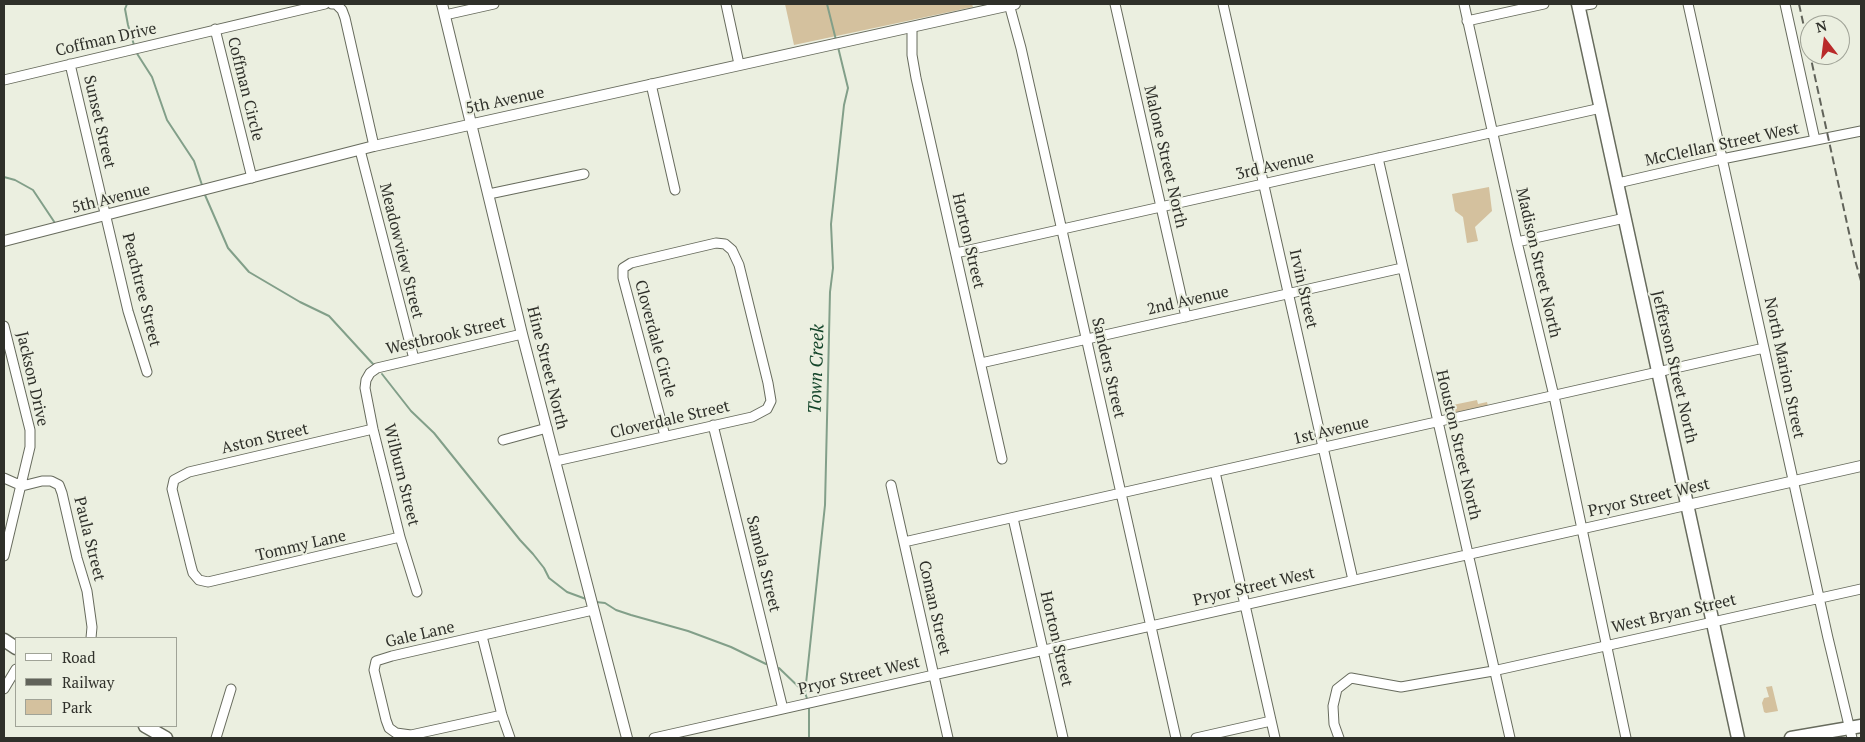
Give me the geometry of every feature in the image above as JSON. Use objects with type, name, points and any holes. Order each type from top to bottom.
[{"type":"main road","name":"Jefferson Street North","points":[[1579,5],[1738,738]]},
{"type":"main road","points":[[4,640],[15,647]]},
{"type":"main road","points":[[147,727],[166,738]]},
{"type":"main road","points":[[1791,738],[1854,731]]},
{"type":"street","name":"Coffman Circle","points":[[252,178],[215,29],[325,4]]},
{"type":"street","points":[[332,4],[336,4],[342,10],[345,18],[374,146]]},
{"type":"street","name":"Hine Street North","points":[[442,4],[522,334],[627,738]]},
{"type":"street","points":[[445,15],[494,4]]},
{"type":"street","points":[[726,4],[739,64]]},
{"type":"street","name":"5th Avenue","points":[[4,241],[374,146],[739,64],[912,28],[1011,4]]},
{"type":"street","name":"Sanders Street","points":[[1011,4],[1176,738]]},
{"type":"street","name":"Malone Street North","points":[[1115,4],[1186,316]]},
{"type":"street","name":"Irvin Street","points":[[1223,4],[1353,580]]},
{"type":"street","name":"Madison Street North","points":[[1464,4],[1517,242],[1554,396],[1607,645]]},
{"type":"street","points":[[1467,21],[1544,4]]},
{"type":"street","points":[[1579,5],[1592,4]]},
{"type":"street","name":"North Marion Street","points":[[1688,4],[1819,597],[1854,731]]},
{"type":"street","points":[[1785,4],[1814,140]]},
{"type":"street","name":"Horton Street","points":[[912,28],[912,54],[916,78],[1002,460]]},
{"type":"street","name":"Coffman Drive","points":[[4,80],[215,29]]},
{"type":"street","name":"Sunset Street","points":[[70,64],[107,216]]},
{"type":"street","points":[[651,84],[675,190]]},
{"type":"street","name":"3rd Avenue","points":[[956,253],[1601,108]]},
{"type":"street","name":"McClellan Street West","points":[[1618,183],[1722,159],[1861,131]]},
{"type":"street","name":"Meadowview Street","points":[[360,150],[414,359]]},
{"type":"street","name":"Houston Street North","points":[[1378,158],[1493,671],[1510,738]]},
{"type":"street","points":[[489,194],[584,174]]},
{"type":"street","name":"Peachtree Street","points":[[107,216],[128,312],[147,372]]},
{"type":"street","points":[[1517,242],[1625,218]]},
{"type":"street","name":"Cloverdale Circle","points":[[665,436],[623,278],[624,268],[631,263],[716,243],[726,244],[732,250],[739,266],[769,388]]},
{"type":"street","name":"2nd Avenue","points":[[980,363],[1402,268]]},
{"type":"street","name":"Jackson Drive","points":[[4,326],[30,430],[30,447],[22,486],[4,556]]},
{"type":"street","name":"Westbrook Street","points":[[376,368],[522,334]]},
{"type":"street","name":"1st Avenue","points":[[904,542],[1764,348]]},
{"type":"street","name":"Wilburn Street","points":[[376,368],[366,380],[365,388],[400,537],[417,592]]},
{"type":"street","name":"Cloverdale Street","points":[[556,461],[752,417],[767,410],[771,401],[769,388]]},
{"type":"street","name":"Samola Street","points":[[713,425],[783,709]]},
{"type":"street","points":[[503,440],[547,428]]},
{"type":"street","name":"Aston Street","points":[[208,582],[199,580],[193,574],[172,490],[174,480],[189,472],[374,429]]},
{"type":"street","name":"Pryor Street West","points":[[654,738],[1861,466]]},
{"type":"street","points":[[1215,472],[1275,738]]},
{"type":"street","points":[[4,478],[22,486]]},
{"type":"street","name":"Paula Street","points":[[22,486],[42,481],[51,481],[59,486],[87,591],[92,627],[91,637]]},
{"type":"street","name":"Coman Street","points":[[891,484],[948,738]]},
{"type":"street","name":"Horton Street","points":[[1013,518],[1063,738]]},
{"type":"street","name":"Tommy Lane","points":[[208,582],[400,537]]},
{"type":"street","name":"West Bryan Street","points":[[1338,738],[1334,724],[1333,706],[1337,689],[1351,678],[1401,687],[1493,671],[1861,589]]},
{"type":"street","name":"Gale Lane","points":[[502,715],[411,735],[396,733],[389,728],[386,720],[374,670],[376,661],[593,610]]},
{"type":"street","points":[[482,636],[502,715],[510,738]]},
{"type":"street","points":[[1607,645],[1626,738]]},
{"type":"street","points":[[4,690],[15,671]]},
{"type":"street","points":[[216,738],[231,689]]},
{"type":"street","points":[[1196,738],[1272,721]]},
{"type":"green space","points":[[785,4],[972,4],[973,7],[794,45]]},
{"type":"green space","points":[[1489,187],[1492,211],[1475,227],[1478,241],[1467,243],[1463,217],[1455,211],[1452,194]]},
{"type":"green space","points":[[1477,400],[1478,404],[1487,402],[1488,406],[1454,415],[1450,413],[1448,406]]},
{"type":"green space","points":[[1772,686],[1778,711],[1766,713],[1762,703],[1764,698],[1769,697],[1766,687]]},
{"type":"waterway","points":[[127,4],[125,9],[134,45]]},
{"type":"waterway","name":"Town Creek","points":[[827,4],[836,40]]},
{"type":"waterway","name":"Town Creek","points":[[808,701],[805,693],[825,505],[830,292],[833,268],[831,224],[844,105],[848,88],[838,47]]},
{"type":"waterway","points":[[136,52],[152,77],[167,120],[194,161],[202,185]]},
{"type":"waterway","points":[[4,177],[15,180],[33,190],[55,223]]},
{"type":"waterway","points":[[205,195],[228,248],[249,272],[300,302],[329,316],[373,364]]},
{"type":"waterway","points":[[382,374],[411,411],[434,433],[533,554],[549,578],[567,592],[586,599]]},
{"type":"waterway","points":[[596,602],[605,603],[616,610],[631,615],[688,631],[731,647],[766,664]]},
{"type":"waterway","points":[[779,668],[805,693]]},
{"type":"waterway","name":"Town Creek","points":[[809,705],[809,738]]},
{"type":"railway","points":[[1799,4],[1861,281]]}]
